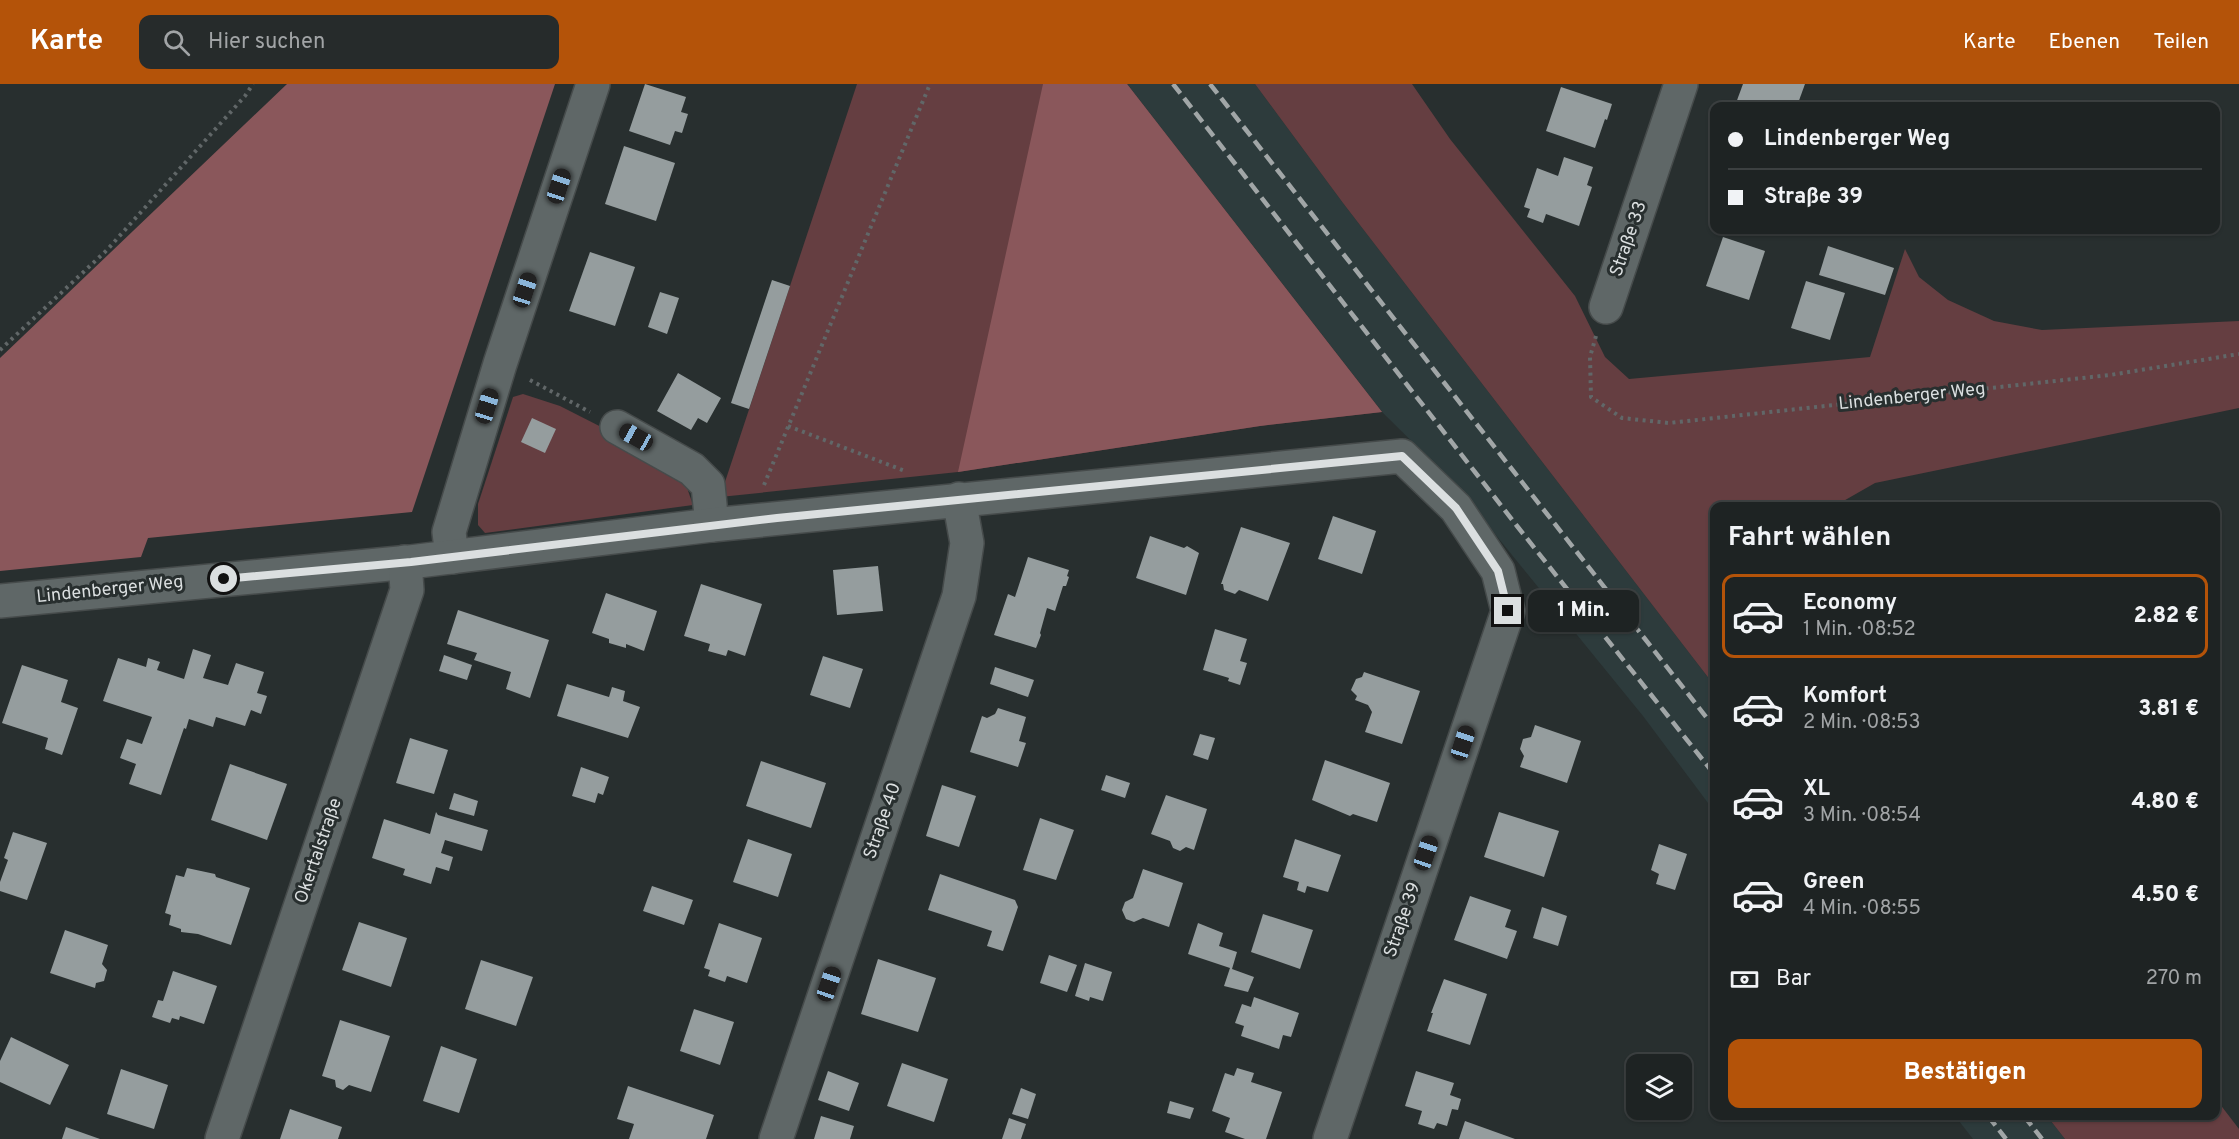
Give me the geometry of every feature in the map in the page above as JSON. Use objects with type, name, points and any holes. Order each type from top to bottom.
[{"type":"street","points":[[452,557],[449,532],[500,364],[593,84]]},
{"type":"street","name":"Straße 33","points":[[1606,307],[1681,84]]},
{"type":"street","points":[[617,427],[692,469],[708,485],[712,525]]},
{"type":"street","name":"Lindenberger Weg","points":[[0,601],[452,557],[712,525],[958,499],[1402,456]]},
{"type":"street","name":"Straße 39","points":[[1330,1139],[1508,611],[1498,571],[1456,508],[1402,456]]},
{"type":"street","name":"Straße 40","points":[[776,1139],[959,596],[967,543],[958,499]]},
{"type":"street","name":"Okertalstraße","points":[[222,1139],[407,590],[405,562]]},
{"type":"path","points":[[0,350],[106,250],[246,96],[253,84]]},
{"type":"path","points":[[762,489],[930,84]]},
{"type":"path","name":"Lindenberger Weg","points":[[1606,307],[1590,357],[1591,396],[1622,418],[1669,423],[2110,375],[2239,354]]},
{"type":"path","points":[[500,364],[617,427]]},
{"type":"path","points":[[788,426],[912,474]]},
{"type":"shaded area","points":[[287,84],[555,84],[412,512],[148,538],[141,557],[0,571],[0,358]]},
{"type":"shaded area","points":[[857,84],[1127,84],[1382,412],[1260,426],[958,472],[720,497]]},
{"type":"shaded area","points":[[1043,84],[1127,84],[1382,412],[1260,426],[958,472]]},
{"type":"shaded area","points":[[1127,84],[1255,84],[1343,203],[1710,680],[1710,806],[1643,716],[1451,480],[1382,412]]},
{"type":"shaded area","points":[[1255,84],[1412,84],[1450,139],[1575,296],[1605,357],[1629,379],[1870,357],[1905,249],[1919,277],[1948,300],[1994,321],[2042,330],[2239,321],[2239,408],[1875,483],[1842,502],[1710,502],[1710,680],[1343,203]]},
{"type":"shaded area","points":[[523,394],[560,406],[617,435],[685,482],[693,505],[485,533],[478,525],[478,504],[513,397]]},
{"type":"shaded area","points":[[2220,1104],[2239,1129],[2239,1139],[2065,1139],[2050,1120],[2220,1120]]},
{"type":"shaded area","points":[[1958,1120],[2050,1120],[2065,1139],[1973,1139]]},
{"type":"building","points":[[645,84],[686,97],[681,112],[688,114],[682,133],[675,131],[670,145],[629,131]]},
{"type":"building","points":[[1743,84],[1805,84],[1798,102],[1736,102]]},
{"type":"building","points":[[1561,87],[1612,104],[1595,148],[1546,131]]},
{"type":"building","points":[[624,146],[675,163],[656,221],[605,204]]},
{"type":"building","points":[[1564,157],[1593,167],[1587,185],[1592,187],[1579,226],[1546,214],[1543,223],[1527,217],[1530,209],[1524,207],[1537,168],[1558,176]]},
{"type":"building","points":[[1723,237],[1765,251],[1749,300],[1706,286]]},
{"type":"building","points":[[1828,246],[1894,268],[1885,295],[1819,275]]},
{"type":"building","points":[[590,252],[635,267],[615,326],[569,311]]},
{"type":"building","points":[[772,280],[790,286],[749,409],[731,403]]},
{"type":"building","points":[[1806,281],[1845,293],[1830,340],[1791,328]]},
{"type":"building","points":[[660,292],[679,298],[667,334],[648,327]]},
{"type":"building","points":[[678,373],[721,398],[707,423],[698,418],[691,430],[657,411]]},
{"type":"building","points":[[532,418],[556,429],[545,453],[521,442]]},
{"type":"building","points":[[1333,516],[1376,531],[1362,574],[1318,559]]},
{"type":"building","points":[[1241,527],[1290,543],[1268,601],[1239,590],[1235,594],[1224,590],[1221,584]]},
{"type":"building","points":[[1150,536],[1184,548],[1187,546],[1199,553],[1186,595],[1136,578]]},
{"type":"building","points":[[1028,557],[1069,570],[1066,586],[1063,586],[1055,611],[1047,608],[1036,648],[994,635],[1008,594],[1015,597]]},
{"type":"building","points":[[878,566],[883,611],[837,615],[833,570]]},
{"type":"building","points":[[701,584],[762,604],[745,656],[728,650],[726,656],[708,651],[710,644],[684,636]]},
{"type":"building","points":[[606,593],[657,611],[644,651],[626,644],[626,648],[609,643],[609,639],[592,633]]},
{"type":"building","points":[[458,610],[549,640],[530,698],[506,689],[511,672],[474,660],[477,653],[447,644]]},
{"type":"building","points":[[1215,629],[1247,639],[1240,661],[1247,663],[1240,685],[1228,681],[1229,678],[1203,670]]},
{"type":"building","points":[[193,649],[211,655],[203,678],[228,685],[236,663],[264,672],[257,693],[267,696],[261,714],[251,710],[245,726],[216,717],[213,727],[189,719],[161,795],[129,784],[136,764],[120,758],[127,739],[142,744],[152,717],[103,701],[118,658],[146,667],[148,658],[160,662],[157,670],[184,679]]},
{"type":"building","points":[[444,655],[472,665],[467,680],[439,671]]},
{"type":"building","points":[[823,656],[863,669],[850,708],[810,695]]},
{"type":"building","points":[[22,665],[68,680],[61,702],[78,708],[62,755],[45,749],[48,738],[2,723]]},
{"type":"building","points":[[995,667],[1034,680],[1028,697],[990,684]]},
{"type":"building","points":[[1364,672],[1420,691],[1402,744],[1365,732],[1372,712],[1368,705],[1355,700],[1357,696],[1351,690],[1356,679],[1362,677]]},
{"type":"building","points":[[567,684],[609,697],[612,687],[625,691],[623,701],[640,707],[628,738],[557,716]]},
{"type":"building","points":[[998,708],[1026,717],[1019,741],[1026,743],[1018,767],[970,752],[982,716],[987,718],[995,714]]},
{"type":"building","points":[[1535,725],[1581,741],[1567,783],[1520,767],[1524,756],[1520,749],[1523,739],[1531,737]]},
{"type":"building","points":[[1200,734],[1215,738],[1208,760],[1193,755]]},
{"type":"building","points":[[410,738],[448,750],[434,794],[396,783]]},
{"type":"building","points":[[1325,760],[1390,783],[1377,822],[1353,814],[1350,816],[1312,800]]},
{"type":"building","points":[[761,761],[826,783],[811,828],[746,806]]},
{"type":"building","points":[[230,764],[287,784],[267,840],[211,820]]},
{"type":"building","points":[[581,767],[609,777],[603,795],[598,793],[595,803],[572,796]]},
{"type":"building","points":[[1106,775],[1130,783],[1125,798],[1101,790]]},
{"type":"building","points":[[942,785],[976,796],[959,847],[926,836]]},
{"type":"building","points":[[454,793],[478,801],[474,816],[449,809]]},
{"type":"building","points":[[1166,795],[1207,809],[1194,850],[1186,847],[1180,851],[1173,848],[1170,841],[1151,834]]},
{"type":"building","points":[[436,812],[438,815],[488,830],[482,851],[445,840],[441,853],[453,857],[449,871],[436,867],[431,884],[403,875],[405,869],[372,858],[384,819],[430,834]]},
{"type":"building","points":[[1499,812],[1559,831],[1544,877],[1484,857]]},
{"type":"building","points":[[1040,818],[1074,830],[1056,880],[1023,870]]},
{"type":"building","points":[[13,832],[47,843],[27,900],[0,891],[0,882],[8,860],[4,858]]},
{"type":"building","points":[[748,839],[792,854],[778,897],[733,882]]},
{"type":"building","points":[[1295,839],[1341,855],[1328,892],[1307,886],[1305,893],[1297,890],[1299,882],[1283,877]]},
{"type":"building","points":[[1659,844],[1687,854],[1675,890],[1656,884],[1659,874],[1651,870]]},
{"type":"building","points":[[187,868],[215,874],[216,877],[250,888],[231,945],[198,934],[181,932],[181,929],[169,925],[171,915],[165,913],[176,875],[184,877]]},
{"type":"building","points":[[1143,869],[1183,883],[1169,927],[1143,918],[1134,922],[1126,919],[1122,910],[1125,902],[1133,898]]},
{"type":"building","points":[[940,874],[1015,900],[1018,907],[1003,951],[987,946],[992,931],[928,910]]},
{"type":"building","points":[[652,886],[693,900],[684,925],[643,911]]},
{"type":"building","points":[[1470,896],[1511,910],[1505,927],[1517,931],[1507,959],[1454,940]]},
{"type":"building","points":[[1542,907],[1567,916],[1558,946],[1533,938]]},
{"type":"building","points":[[1263,914],[1313,930],[1300,969],[1251,952]]},
{"type":"building","points":[[359,922],[407,938],[391,987],[342,970]]},
{"type":"building","points":[[719,923],[762,938],[747,983],[727,976],[725,982],[708,976],[710,970],[704,968]]},
{"type":"building","points":[[1198,923],[1223,933],[1219,946],[1237,952],[1232,969],[1254,977],[1248,992],[1224,986],[1230,968],[1188,954]]},
{"type":"building","points":[[65,930],[108,945],[102,964],[107,970],[104,981],[96,983],[95,988],[50,973]]},
{"type":"building","points":[[1049,955],[1077,965],[1067,992],[1040,983]]},
{"type":"building","points":[[878,959],[936,978],[918,1032],[861,1014]]},
{"type":"building","points":[[481,960],[533,977],[516,1026],[465,1009]]},
{"type":"building","points":[[1085,963],[1112,972],[1103,1001],[1090,997],[1089,1001],[1075,996]]},
{"type":"building","points":[[173,971],[217,986],[204,1024],[180,1016],[179,1020],[172,1018],[170,1023],[152,1017],[158,1000],[163,1001]]},
{"type":"building","points":[[1444,979],[1487,994],[1470,1045],[1427,1031]]},
{"type":"building","points":[[1254,997],[1299,1013],[1291,1037],[1283,1035],[1279,1049],[1241,1036],[1244,1026],[1235,1023],[1242,1004],[1251,1007]]},
{"type":"building","points":[[694,1009],[734,1022],[720,1065],[680,1051]]},
{"type":"building","points":[[340,1020],[390,1036],[371,1092],[349,1085],[343,1090],[336,1087],[335,1080],[322,1076]]},
{"type":"building","points":[[11,1037],[69,1065],[50,1105],[0,1082],[0,1061]]},
{"type":"building","points":[[441,1046],[477,1059],[459,1113],[423,1101]]},
{"type":"building","points":[[902,1063],[948,1079],[934,1122],[887,1106]]},
{"type":"building","points":[[1237,1068],[1254,1073],[1251,1082],[1282,1092],[1266,1139],[1245,1139],[1225,1132],[1230,1118],[1212,1111],[1225,1073],[1234,1076]]},
{"type":"building","points":[[121,1069],[168,1085],[154,1129],[107,1114]]},
{"type":"building","points":[[828,1071],[859,1083],[849,1111],[818,1100]]},
{"type":"building","points":[[1416,1071],[1454,1083],[1450,1095],[1461,1099],[1458,1110],[1452,1109],[1447,1126],[1437,1123],[1434,1129],[1418,1124],[1422,1111],[1405,1106]]},
{"type":"building","points":[[628,1086],[714,1115],[706,1139],[629,1139],[634,1124],[617,1119]]},
{"type":"building","points":[[1021,1088],[1036,1094],[1028,1119],[1012,1114]]},
{"type":"building","points":[[1170,1101],[1194,1108],[1190,1119],[1167,1113]]},
{"type":"building","points":[[290,1109],[342,1127],[338,1139],[280,1139]]},
{"type":"building","points":[[821,1116],[854,1126],[850,1139],[814,1139]]},
{"type":"building","points":[[1009,1118],[1026,1124],[1021,1139],[1002,1139]]},
{"type":"building","points":[[1465,1121],[1515,1139],[1459,1139]]},
{"type":"building","points":[[66,1127],[100,1139],[62,1139]]},
{"type":"railway","points":[[1173,84],[1517,526],[1710,769]]},
{"type":"railway","points":[[1210,84],[1710,722]]},
{"type":"railway","points":[[1991,1120],[2006,1139]]},
{"type":"railway","points":[[2027,1120],[2042,1139]]},
{"type":"route","points":[[224,579],[411,562],[689,527],[1402,456],[1456,508],[1498,571],[1508,611]]}]
